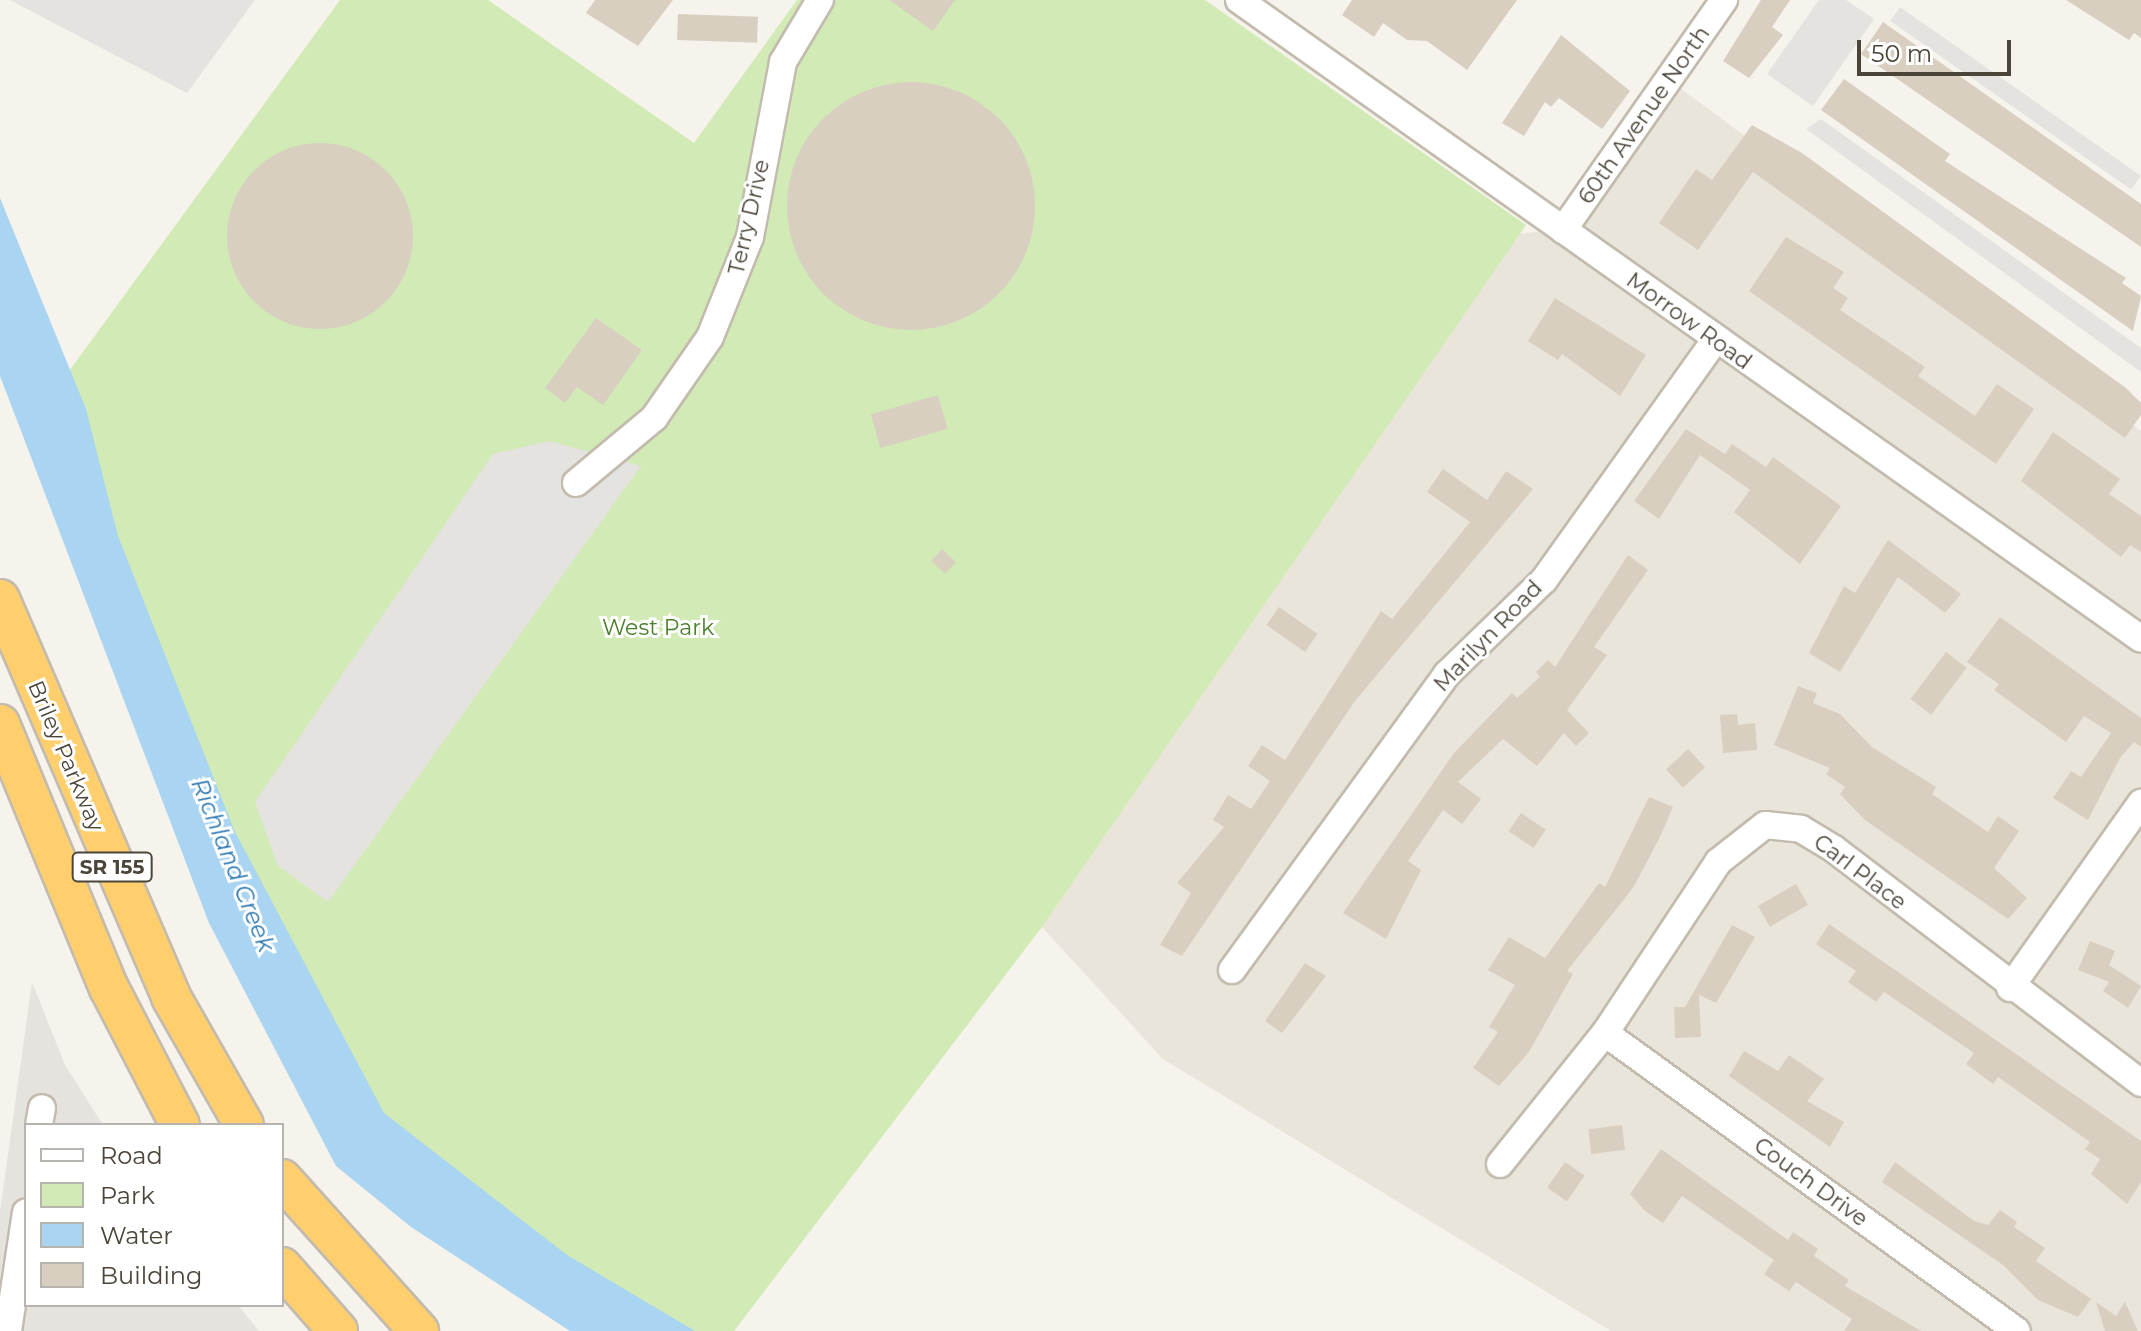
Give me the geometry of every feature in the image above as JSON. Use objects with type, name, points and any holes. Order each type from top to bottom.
[{"type":"highway","name":"Briley Parkway","points":[[0,599],[171,997],[243,1123]]},
{"type":"highway","name":"SR 155","points":[[0,724],[109,988],[179,1123]]},
{"type":"highway","points":[[284,1181],[419,1331]]},
{"type":"highway","points":[[284,1269],[338,1331]]},
{"type":"street","name":"Terry Drive","points":[[576,483],[654,418],[710,337],[750,237],[783,62],[820,0]]},
{"type":"street","name":"Morrow Road","points":[[1239,0],[2141,639]]},
{"type":"street","name":"60th Avenue North","points":[[1563,230],[1724,0]]},
{"type":"street","name":"Marilyn Road","points":[[1232,970],[1447,674],[1544,580],[1715,340]]},
{"type":"street","points":[[2010,988],[2141,803]]},
{"type":"street","name":"Carl Place","points":[[1500,1164],[1605,1033],[1718,862],[1765,825],[1801,829],[1834,849],[2010,988],[2141,1083]]},
{"type":"street","name":"Couch Drive","points":[[1605,1033],[2017,1331]]},
{"type":"street","points":[[8,1331],[24,1225]]},
{"type":"shaded area","points":[[10,0],[255,0],[187,93]]},
{"type":"shaded area","points":[[1819,0],[1846,0],[1874,19],[1813,106],[1767,74]]},
{"type":"shaded area","points":[[1900,7],[2141,176],[2131,190],[1890,21]]},
{"type":"shaded area","points":[[1668,79],[2141,431],[2141,1331],[1611,1331],[1163,1059],[1042,927],[1518,234],[1563,229]]},
{"type":"shaded area","points":[[1821,119],[2141,348],[2141,372],[1806,129]]},
{"type":"shaded area","points":[[549,441],[641,466],[328,902],[278,866],[255,802],[493,454]]},
{"type":"shaded area","points":[[32,982],[65,1065],[102,1123],[24,1123],[24,1307],[240,1307],[259,1331],[0,1331],[0,1212]]},
{"type":"green space","name":"West Park","points":[[340,0],[488,0],[694,143],[797,0],[1205,0],[1526,225],[1042,927],[734,1331],[657,1331],[359,1108],[226,867],[61,382]]},
{"type":"water","name":"Richland Creek","points":[[0,198],[86,409],[118,536],[235,832],[384,1113],[567,1255],[695,1331],[570,1331],[411,1227],[336,1166],[209,923],[0,376]]},
{"type":"building","points":[[595,0],[673,0],[638,46],[586,13]]},
{"type":"building","points":[[889,0],[955,0],[933,31]]},
{"type":"building","points":[[1352,0],[1517,0],[1467,70],[1427,41],[1407,40],[1383,23],[1374,37],[1342,15]]},
{"type":"building","points":[[1761,0],[1790,0],[1772,27],[1783,35],[1749,78],[1723,61]]},
{"type":"building","points":[[2066,0],[2141,0],[2141,38],[2134,33],[2129,40]]},
{"type":"building","points":[[678,14],[758,17],[757,43],[677,40]]},
{"type":"building","points":[[1883,22],[2141,204],[2141,247],[1861,54]]},
{"type":"building","points":[[1561,35],[1630,91],[1602,129],[1559,98],[1551,107],[1545,102],[1524,136],[1502,123]]},
{"type":"building","points":[[1844,79],[1950,154],[1945,161],[2126,278],[2122,283],[2141,296],[2133,331],[1821,110]]},
{"type":"building","points":[[911,82],[935,84],[958,91],[999,118],[1026,159],[1033,182],[1033,230],[1026,253],[999,294],[958,321],[935,328],[911,330],[887,328],[864,321],[823,294],[796,253],[789,230],[787,206],[789,182],[796,159],[823,118],[864,91],[887,84]]},
{"type":"building","points":[[1752,125],[1802,153],[2126,388],[2141,403],[2141,415],[2125,438],[1753,172],[1698,250],[1659,223],[1696,169],[1712,180]]},
{"type":"building","points":[[320,143],[356,150],[386,170],[406,200],[413,236],[406,272],[386,302],[356,322],[320,329],[284,322],[254,302],[234,272],[227,236],[234,200],[254,170],[284,150]]},
{"type":"building","points":[[1786,237],[1844,272],[1833,288],[1848,298],[1840,310],[1925,367],[1918,376],[1975,416],[1997,384],[2034,409],[1996,464],[1749,291]]},
{"type":"building","points":[[1555,298],[1646,355],[1620,396],[1562,354],[1558,360],[1528,341]]},
{"type":"building","points":[[596,318],[642,350],[603,405],[577,387],[565,403],[545,388]]},
{"type":"building","points":[[938,395],[948,429],[880,448],[871,414]]},
{"type":"building","points":[[1686,429],[1725,454],[1732,444],[1766,467],[1773,457],[1841,506],[1800,564],[1734,512],[1750,490],[1700,455],[1659,519],[1634,501]]},
{"type":"building","points":[[2053,432],[2120,479],[2109,494],[2141,516],[2141,552],[2130,545],[2121,557],[2021,481]]},
{"type":"building","points":[[1443,469],[1487,500],[1506,471],[1533,489],[1355,701],[1182,956],[1160,945],[1191,893],[1177,883],[1224,827],[1213,820],[1228,795],[1251,809],[1270,781],[1248,766],[1262,745],[1285,760],[1381,611],[1392,619],[1470,522],[1427,492]]},
{"type":"building","points":[[1888,540],[1961,594],[1945,613],[1898,577],[1840,672],[1809,653],[1844,586],[1855,593]]},
{"type":"building","points":[[942,549],[956,562],[945,574],[931,561]]},
{"type":"building","points":[[1628,555],[1648,570],[1594,647],[1607,655],[1567,710],[1589,733],[1576,746],[1564,733],[1537,766],[1503,739],[1458,782],[1481,799],[1462,824],[1443,810],[1408,861],[1421,870],[1386,939],[1343,913],[1454,753],[1512,693],[1517,698],[1540,677],[1536,672],[1548,660],[1555,667]]},
{"type":"building","points":[[1279,607],[1318,634],[1305,652],[1266,625]]},
{"type":"building","points":[[2000,617],[2141,718],[2141,747],[2134,742],[2120,758],[2088,820],[2053,798],[2071,771],[2081,777],[2111,733],[2084,716],[2066,742],[1994,690],[1999,684],[1967,662]]},
{"type":"building","points":[[1946,652],[1967,668],[1931,715],[1910,699]]},
{"type":"building","points":[[1798,686],[1817,693],[1813,703],[1840,714],[1872,747],[1936,787],[1932,794],[1988,832],[1998,816],[2019,831],[1994,868],[2027,898],[2008,919],[1865,820],[1840,794],[1845,787],[1826,774],[1830,768],[1774,745]]},
{"type":"building","points":[[1737,714],[1738,725],[1755,723],[1757,750],[1723,753],[1720,715]]},
{"type":"building","points":[[1688,749],[1705,767],[1683,788],[1666,769]]},
{"type":"building","points":[[1649,797],[1673,807],[1660,837],[1633,888],[1567,971],[1573,974],[1529,1052],[1499,1086],[1473,1068],[1498,1032],[1489,1027],[1515,985],[1488,970],[1509,937],[1545,958],[1599,883],[1605,887]]},
{"type":"building","points":[[1521,813],[1546,830],[1534,848],[1509,831]]},
{"type":"building","points":[[1796,884],[1808,905],[1770,927],[1758,906]]},
{"type":"building","points":[[1829,924],[2141,1141],[2141,1182],[2127,1204],[2091,1174],[2100,1159],[2085,1149],[2090,1142],[1998,1077],[1993,1084],[1966,1064],[1974,1053],[1884,992],[1876,1002],[1848,982],[1856,971],[1816,944]]},
{"type":"building","points":[[1732,925],[1755,937],[1716,1003],[1699,995],[1701,1037],[1675,1038],[1674,1007],[1685,1007]]},
{"type":"building","points":[[2090,941],[2115,951],[2109,965],[2141,986],[2128,1008],[2103,991],[2109,982],[2078,970]]},
{"type":"building","points":[[1305,963],[1326,976],[1282,1033],[1265,1021]]},
{"type":"building","points":[[1744,1051],[1778,1071],[1789,1055],[1824,1079],[1807,1101],[1844,1122],[1830,1147],[1729,1076]]},
{"type":"building","points":[[1622,1125],[1625,1150],[1591,1154],[1588,1129]]},
{"type":"building","points":[[1661,1149],[1788,1240],[1793,1232],[1818,1249],[1814,1256],[1849,1280],[1845,1286],[1921,1331],[1844,1331],[1852,1319],[1796,1282],[1789,1291],[1764,1274],[1774,1260],[1682,1196],[1663,1223],[1645,1211],[1630,1194]]},
{"type":"building","points":[[1565,1162],[1585,1176],[1567,1201],[1547,1187]]},
{"type":"building","points":[[1895,1162],[1974,1221],[1988,1225],[2000,1210],[2017,1222],[2014,1227],[2045,1248],[2036,1261],[2091,1299],[2078,1317],[2038,1300],[2003,1265],[1882,1182]]},
{"type":"building","points":[[2096,1302],[2116,1316],[2125,1302],[2138,1331],[2105,1331]]}]
